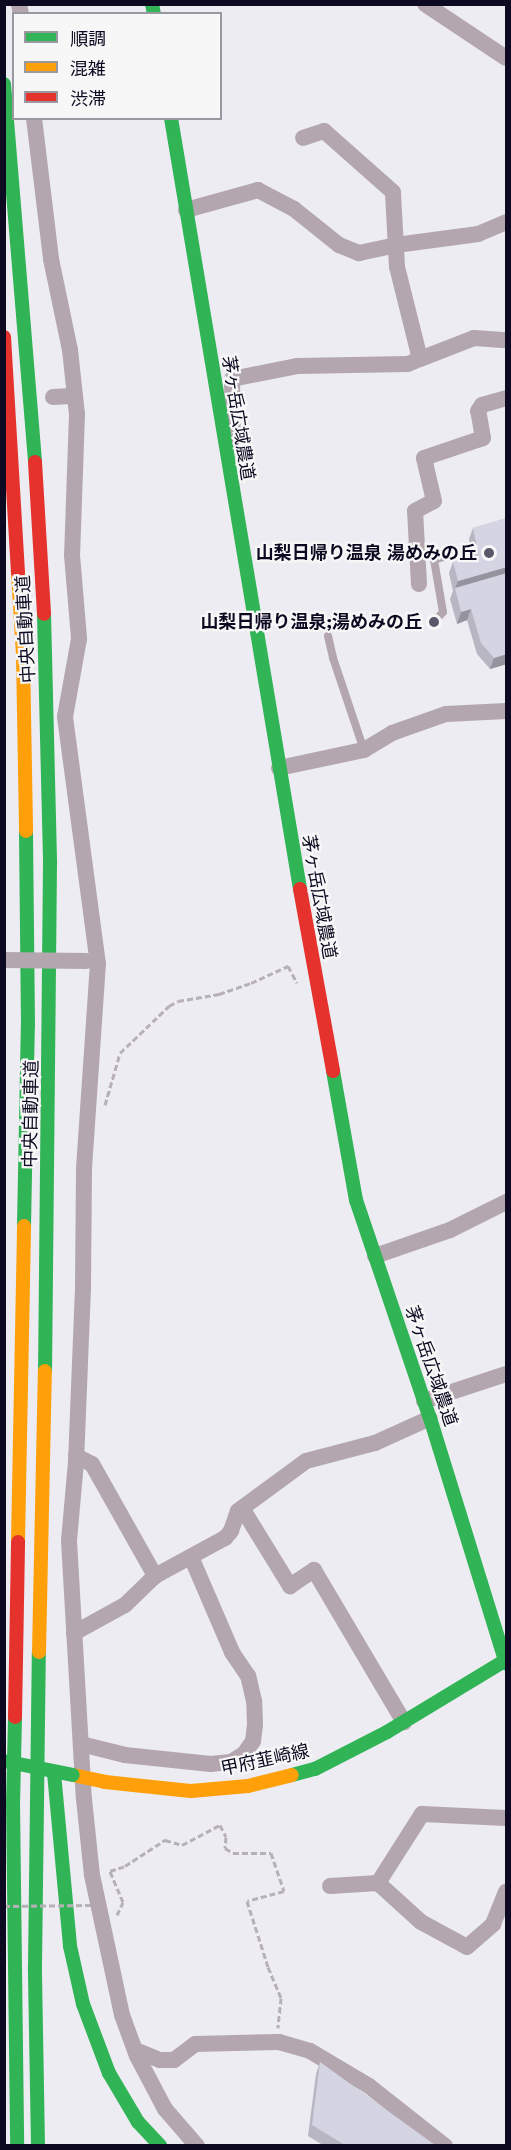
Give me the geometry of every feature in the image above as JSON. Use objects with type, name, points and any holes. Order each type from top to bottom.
[{"type":"main road","name":"中央自動車道","points":[[4,84],[32,405],[46,668],[50,1024],[40,1515],[35,1966],[38,2145]]},
{"type":"main road","name":"茅ヶ岳広域農道","points":[[171,120],[225,454],[356,1200],[430,1418],[506,1661]]},
{"type":"main road","name":"中央自動車道","points":[[4,337],[23,655],[28,875],[28,1037],[17,1597],[13,1965],[17,2145]]},
{"type":"main road","points":[[40,1515],[53,1754],[70,1946],[83,2004],[109,2073],[138,2122],[160,2145]]},
{"type":"main road","points":[[4,1744],[17,1597]]},
{"type":"main road","name":"甲府韮崎線","points":[[4,1761],[78,1776],[191,1791],[248,1786],[315,1769],[404,1722],[506,1661]]},
{"type":"street","points":[[425,4],[507,58]]},
{"type":"street","points":[[34,120],[51,259],[70,350],[77,414],[72,555],[79,639],[65,717],[92,962],[84,1170],[83,1288],[76,1456],[69,1541],[81,1744],[78,1776],[92,1875],[122,2015],[135,2050],[165,2109],[198,2145]]},
{"type":"street","points":[[303,138],[324,131],[393,192],[397,267],[420,359]]},
{"type":"street","points":[[186,210],[258,190],[294,208],[339,245],[359,253],[396,245],[478,234],[507,222]]},
{"type":"street","points":[[225,454],[234,450],[232,380],[297,366],[408,364],[474,338],[507,340]]},
{"type":"street","points":[[53,397],[75,396]]},
{"type":"street","points":[[419,584],[415,511],[434,501],[424,458],[483,438],[478,411],[482,405],[507,398]]},
{"type":"street","points":[[279,768],[364,750],[392,733],[446,714],[507,711]]},
{"type":"street","points":[[4,960],[92,962]]},
{"type":"street","points":[[375,1256],[450,1230],[507,1202]]},
{"type":"street","points":[[424,1401],[507,1374]]},
{"type":"street","points":[[74,1633],[125,1605],[154,1576],[225,1538],[242,1508],[306,1461],[375,1443],[430,1418]]},
{"type":"street","points":[[76,1456],[92,1464],[154,1576]]},
{"type":"street","points":[[242,1508],[290,1586],[314,1570],[404,1722]]},
{"type":"street","points":[[81,1744],[125,1755],[211,1764],[231,1762],[244,1754],[253,1741],[254,1701],[248,1676],[232,1652],[191,1557]]},
{"type":"street","points":[[221,1788],[222,1763]]},
{"type":"street","points":[[378,1883],[422,1814],[507,1818]]},
{"type":"street","points":[[330,1886],[378,1883],[421,1922],[467,1947],[493,1924],[507,1891]]},
{"type":"street","points":[[135,2050],[160,2061],[174,2060],[195,2044],[279,2042],[310,2051],[369,2086],[445,2145]]},
{"type":"lane","points":[[434,622],[443,612],[434,560],[446,556]]},
{"type":"lane","points":[[328,636],[333,658],[364,750]]},
{"type":"path","points":[[105,1107],[120,1053],[169,1006],[178,1001],[219,994],[251,983],[288,966],[301,991],[317,988]]},
{"type":"path","points":[[116,1926],[115,1916],[123,1902],[110,1871],[125,1866],[165,1840],[182,1845],[220,1825],[226,1837],[225,1848],[233,1853],[272,1854],[284,1892],[247,1901],[268,1967],[281,1998],[278,2019],[279,2042]]},
{"type":"path","points":[[4,1906],[92,1905]]},
{"type":"building","name":"山梨日帰り温泉 湯めみの丘","points":[[507,518],[507,567],[458,581],[453,562],[479,556],[473,528]]},
{"type":"building","points":[[507,573],[507,654],[494,658],[481,643],[471,609],[461,612],[455,588]]},
{"type":"building","points":[[320,2062],[435,2145],[345,2145],[312,2125]]},
{"type":"traffic: fast","points":[[152,4],[154,12]]},
{"type":"traffic: fast","points":[[4,84],[35,462]]},
{"type":"traffic: fast","points":[[171,120],[300,889]]},
{"type":"traffic: fast","points":[[44,614],[50,863],[45,1371]]},
{"type":"traffic: fast","points":[[24,1226],[28,1025],[26,831]]},
{"type":"traffic: fast","points":[[333,1071],[356,1200],[430,1418],[506,1664]]},
{"type":"traffic: fast","points":[[38,2146],[35,1966],[39,1652]]},
{"type":"traffic: fast","points":[[292,1775],[315,1769],[387,1732],[506,1660]]},
{"type":"traffic: fast","points":[[15,1717],[13,1803],[17,2146]]},
{"type":"traffic: fast","points":[[4,1761],[73,1775]]},
{"type":"traffic: fast","points":[[54,1773],[70,1946],[83,2004],[109,2073],[138,2122],[160,2146]]},
{"type":"traffic: slow","points":[[18,573],[23,655],[26,831]]},
{"type":"traffic: slow","points":[[18,1542],[24,1226]]},
{"type":"traffic: slow","points":[[39,1652],[45,1371]]},
{"type":"traffic: slow","points":[[73,1775],[105,1782],[191,1791],[248,1786],[292,1775]]},
{"type":"traffic: jam","points":[[4,337],[18,573]]},
{"type":"traffic: jam","points":[[35,462],[44,614]]},
{"type":"traffic: jam","points":[[300,889],[333,1071]]},
{"type":"traffic: jam","points":[[15,1717],[18,1542]]},
{"type":"place","name":"山梨日帰り温泉 湯めみの丘","points":[[489,553]]},
{"type":"place","name":"山梨日帰り温泉;湯めみの丘","points":[[434,622]]}]
